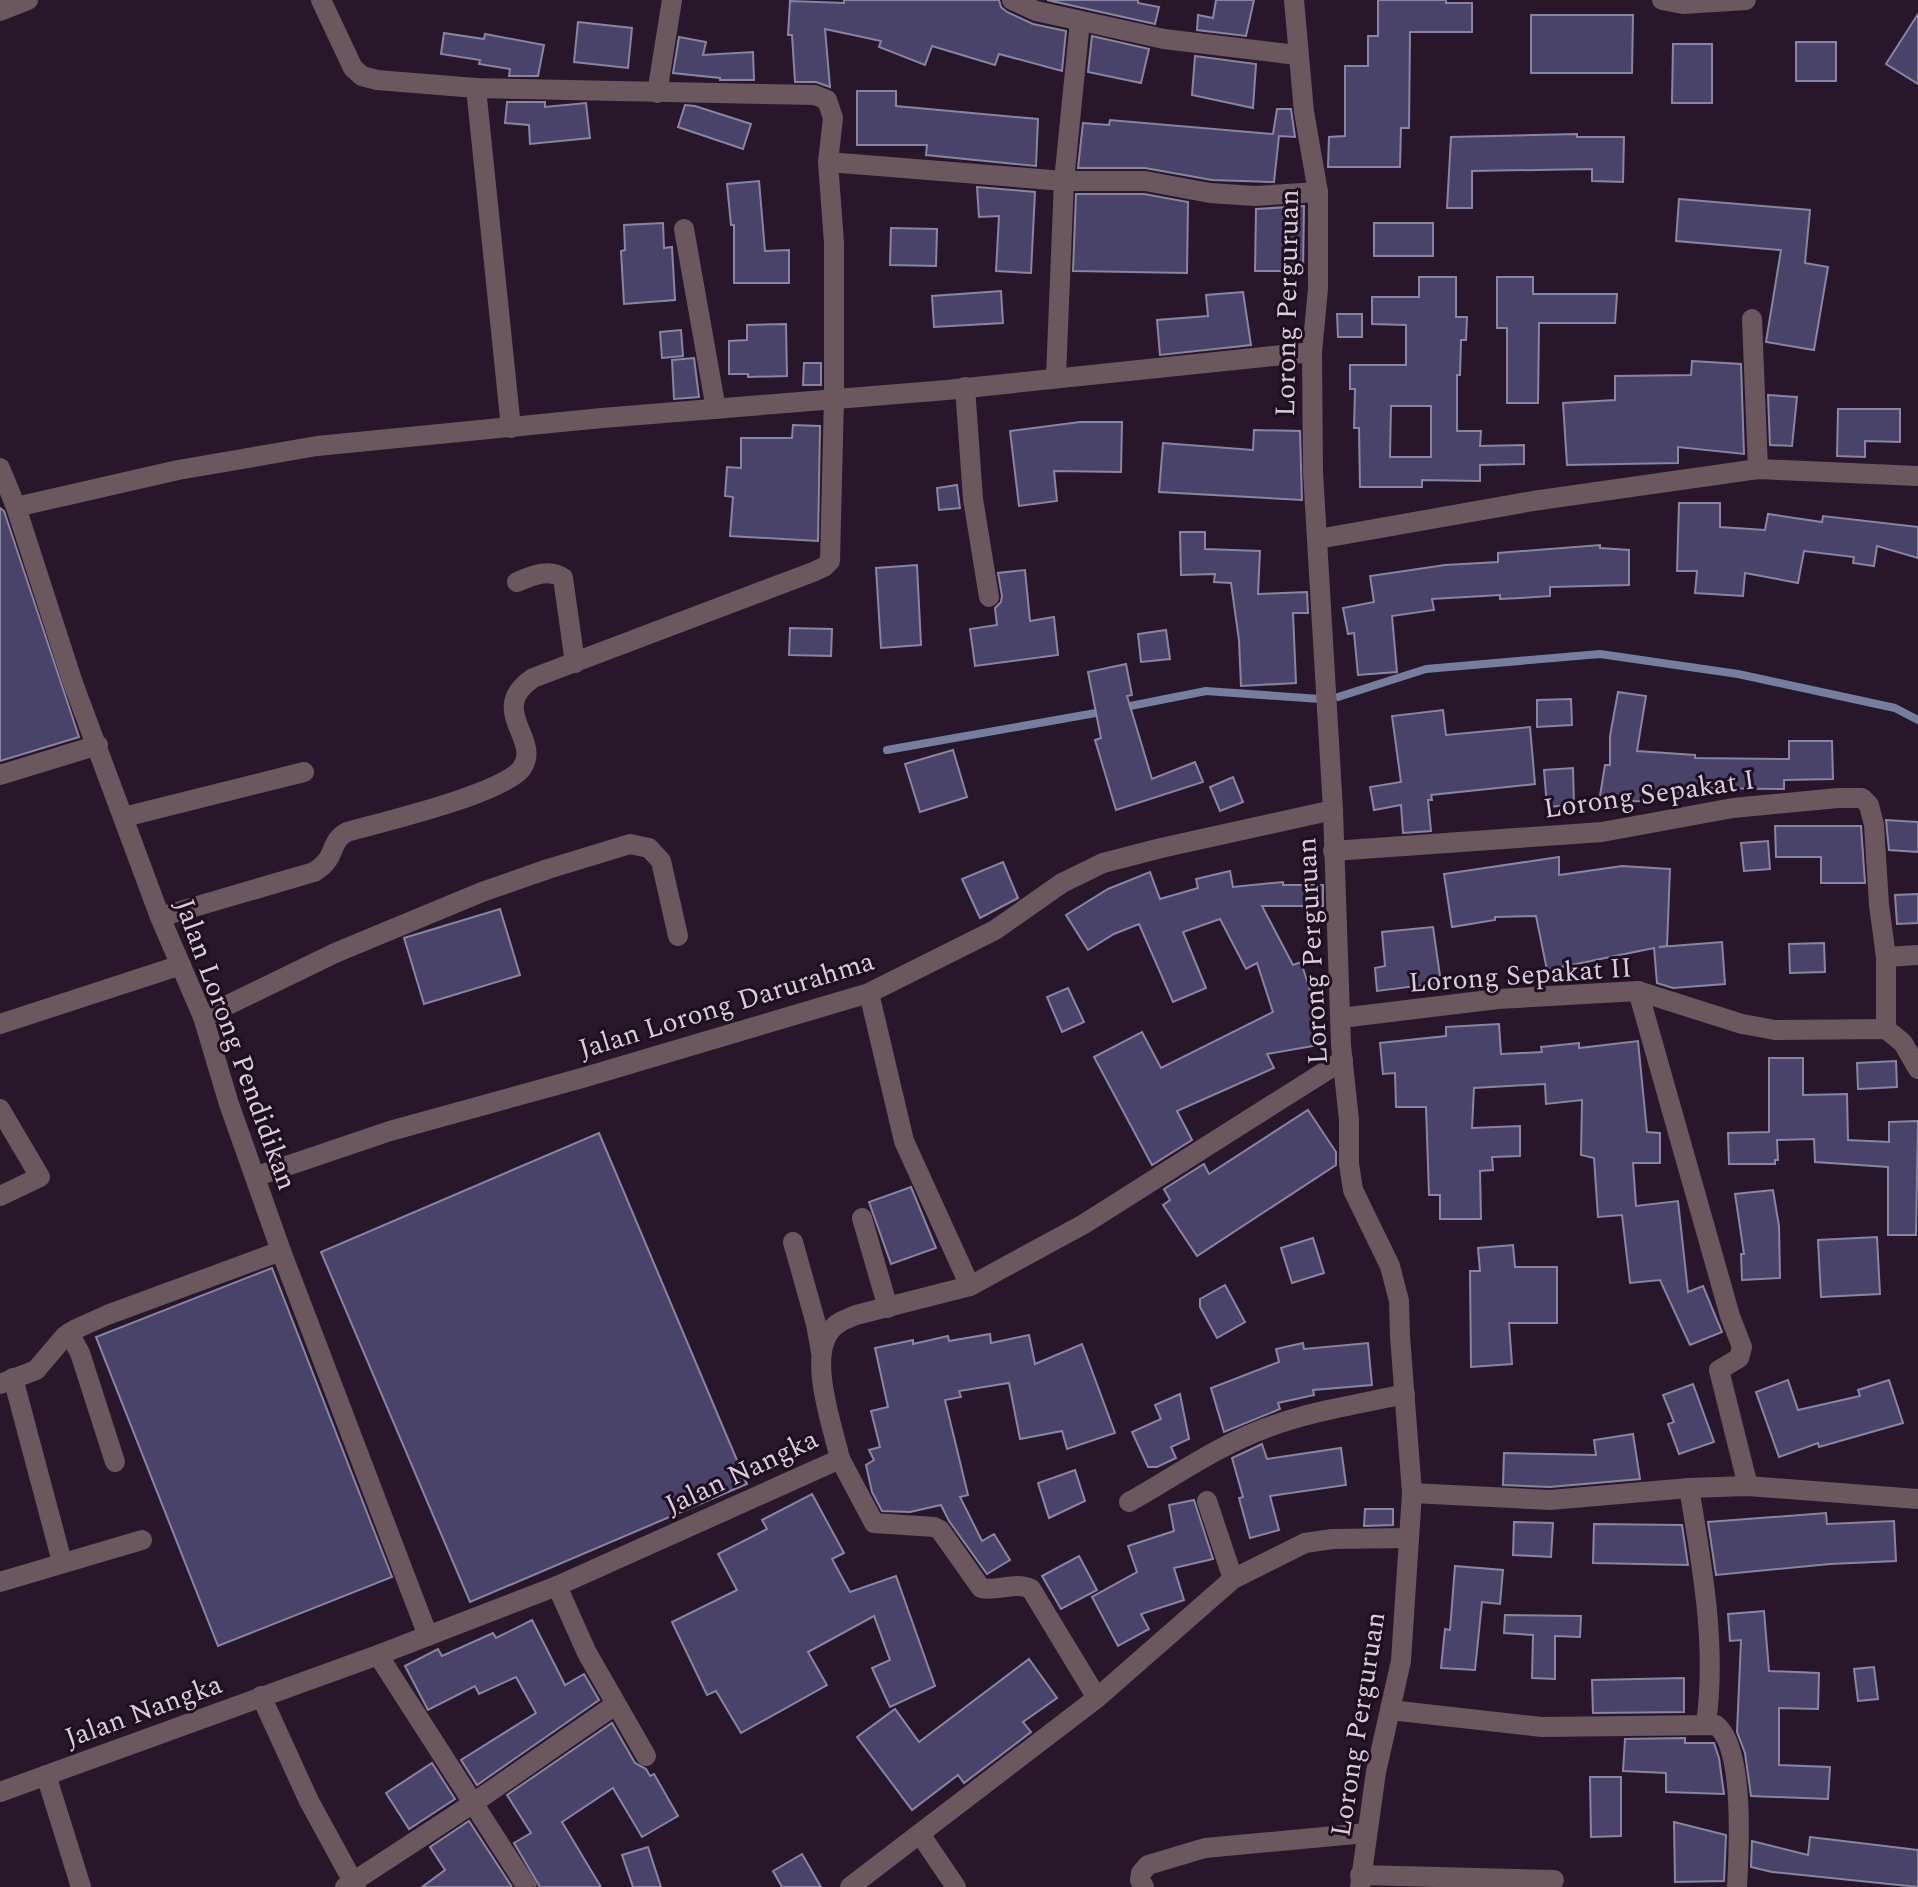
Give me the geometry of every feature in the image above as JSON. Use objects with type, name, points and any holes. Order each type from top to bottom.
[{"type":"street","points":[[0,11],[28,0]]},
{"type":"street","points":[[160,917],[314,872],[329,861],[338,837],[347,832],[474,794],[503,782],[522,768],[525,759],[513,703],[517,692],[533,678],[824,567],[830,561],[834,243],[828,162],[833,118],[827,100],[820,96],[476,88],[377,80],[356,73],[344,54],[321,0]]},
{"type":"street","points":[[657,93],[672,0]]},
{"type":"street","points":[[1012,0],[1036,11],[1164,39],[1297,55]]},
{"type":"street","name":"Lorong Perguruan","points":[[1294,0],[1297,55],[1318,192],[1318,289],[1312,352],[1313,472],[1333,810],[1343,1060],[1353,1190],[1396,1282],[1412,1493],[1401,1661],[1366,1833],[1360,1881]]},
{"type":"street","points":[[1662,0],[1683,4],[1746,0]]},
{"type":"street","points":[[1056,377],[1064,181],[1080,21]]},
{"type":"street","points":[[476,88],[511,428]]},
{"type":"street","points":[[828,162],[1064,181],[1145,181],[1210,193],[1255,196],[1318,192]]},
{"type":"street","points":[[684,229],[716,409]]},
{"type":"street","points":[[1752,319],[1758,469]]},
{"type":"street","points":[[16,507],[178,470],[317,446],[1312,352]]},
{"type":"street","points":[[965,387],[973,499],[989,597]]},
{"type":"street","name":"Jalan Lorong Pendidikan","points":[[0,468],[16,507],[73,683],[160,917],[203,1017],[229,1104],[281,1251],[428,1636]]},
{"type":"street","points":[[1318,539],[1547,498],[1758,469],[1918,476]]},
{"type":"street","points":[[517,582],[540,574],[557,573],[563,578],[575,663]]},
{"type":"street","points":[[0,775],[98,745]]},
{"type":"street","points":[[124,817],[304,772]]},
{"type":"street","name":"Lorong Sepakat I","points":[[1333,851],[1602,832],[1733,808],[1854,797],[1865,801],[1873,819],[1886,957]]},
{"type":"street","name":"Jalan Lorong Darurahma","points":[[257,1176],[390,1131],[869,993],[995,930],[1080,872],[1161,848],[1333,810]]},
{"type":"street","points":[[203,1017],[335,953],[482,892],[630,844],[649,848],[661,861],[678,936]]},
{"type":"street","points":[[1918,955],[1886,957],[1886,1029],[1903,1043],[1918,1069]]},
{"type":"street","points":[[0,1024],[181,965]]},
{"type":"street","points":[[1638,991],[1730,1316],[1742,1347],[1739,1358],[1719,1370],[1748,1486]]},
{"type":"street","name":"Lorong Sepakat II","points":[[1341,1018],[1498,999],[1638,991],[1742,1024],[1775,1030],[1886,1029]]},
{"type":"street","points":[[869,993],[904,1141],[970,1286]]},
{"type":"street","points":[[821,1356],[828,1333],[841,1321],[970,1286],[1084,1224],[1343,1060]]},
{"type":"street","points":[[0,1109],[40,1177],[0,1196]]},
{"type":"street","points":[[862,1218],[888,1308]]},
{"type":"street","name":"Jalan Nangka","points":[[0,1792],[378,1655],[557,1586],[840,1459],[823,1385],[816,1324],[793,1242]]},
{"type":"street","points":[[62,1562],[7,1381],[36,1370],[69,1333],[107,1315],[281,1251]]},
{"type":"street","points":[[69,1333],[80,1353],[115,1462]]},
{"type":"street","points":[[1129,1502],[1206,1456],[1265,1428],[1320,1411],[1405,1394]]},
{"type":"street","points":[[840,1459],[874,1523],[934,1527],[940,1530],[981,1588],[1025,1586],[1031,1589],[1097,1698]]},
{"type":"street","points":[[1412,1493],[1550,1500],[1748,1486],[1918,1499]]},
{"type":"street","points":[[1689,1488],[1707,1599],[1706,1724]]},
{"type":"street","points":[[1207,1501],[1233,1579]]},
{"type":"street","points":[[850,1887],[1097,1698],[1233,1579],[1305,1543],[1332,1539],[1409,1538]]},
{"type":"street","points":[[0,1582],[142,1540]]},
{"type":"street","points":[[557,1586],[587,1653],[646,1756]]},
{"type":"street","points":[[378,1655],[527,1887]]},
{"type":"street","points":[[261,1696],[351,1885],[615,1705]]},
{"type":"street","points":[[1390,1710],[1542,1727],[1706,1724],[1720,1728],[1732,1749],[1739,1818],[1737,1887]]},
{"type":"street","points":[[46,1775],[81,1887]]},
{"type":"street","points":[[1144,1887],[1140,1880],[1141,1873],[1151,1863],[1205,1848],[1366,1833]]},
{"type":"street","points":[[920,1834],[956,1887]]},
{"type":"street","points":[[1360,1881],[1554,1880]]},
{"type":"building","points":[[844,0],[999,0],[1007,12],[1033,24],[1066,31],[1062,71],[999,54],[995,65],[932,46],[925,65],[879,47],[881,41],[825,29],[830,87],[816,82],[795,82],[792,35],[788,35],[790,1],[844,3]]},
{"type":"building","points":[[1047,0],[1138,0],[1138,3],[1159,7],[1155,24]]},
{"type":"building","points":[[1216,0],[1254,0],[1246,36],[1197,30],[1198,15],[1213,18]]},
{"type":"building","points":[[1378,0],[1472,3],[1472,32],[1410,32],[1409,128],[1401,128],[1400,167],[1328,167],[1329,137],[1345,136],[1345,66],[1368,66],[1368,36],[1378,36]]},
{"type":"building","points":[[1918,14],[1918,84],[1886,64]]},
{"type":"building","points":[[1531,15],[1633,15],[1632,73],[1531,73]]},
{"type":"building","points":[[578,22],[632,28],[628,68],[574,62]]},
{"type":"building","points":[[444,33],[484,39],[485,34],[544,45],[538,76],[509,76],[510,69],[479,64],[480,60],[441,54]]},
{"type":"building","points":[[1092,36],[1149,49],[1141,83],[1088,72]]},
{"type":"building","points":[[679,37],[706,42],[703,55],[753,52],[754,80],[720,80],[673,73]]},
{"type":"building","points":[[1796,42],[1836,42],[1836,81],[1796,81]]},
{"type":"building","points":[[1673,44],[1712,44],[1712,103],[1672,103]]},
{"type":"building","points":[[1195,56],[1256,64],[1253,108],[1192,95]]},
{"type":"building","points":[[857,91],[896,91],[896,106],[1038,119],[1036,166],[926,155],[927,145],[857,145]]},
{"type":"building","points":[[507,102],[545,102],[545,107],[586,103],[590,138],[530,144],[529,125],[505,123]]},
{"type":"building","points":[[685,105],[751,124],[743,149],[678,127]]},
{"type":"building","points":[[1277,109],[1291,109],[1295,137],[1279,136],[1274,182],[1212,180],[1145,168],[1078,168],[1083,123],[1109,125],[1110,120],[1273,134]]},
{"type":"building","points":[[1577,134],[1577,137],[1624,137],[1623,182],[1592,181],[1592,169],[1472,171],[1472,208],[1447,208],[1451,137]]},
{"type":"building","points":[[759,181],[765,251],[789,250],[789,283],[734,283],[734,225],[731,225],[727,184]]},
{"type":"building","points":[[977,187],[1035,192],[1031,273],[996,271],[999,216],[979,217]]},
{"type":"building","points":[[1076,194],[1144,194],[1188,202],[1187,273],[1073,271]]},
{"type":"building","points":[[1679,199],[1810,210],[1805,263],[1828,267],[1814,350],[1766,342],[1781,250],[1676,241]]},
{"type":"building","points":[[1304,206],[1303,271],[1255,271],[1256,209]]},
{"type":"building","points":[[663,223],[664,248],[672,247],[675,300],[624,304],[621,251],[625,250],[624,225]]},
{"type":"building","points":[[1374,223],[1433,223],[1433,256],[1374,256]]},
{"type":"building","points":[[891,228],[937,229],[936,266],[890,265]]},
{"type":"building","points":[[1419,277],[1456,277],[1456,317],[1467,317],[1466,340],[1461,340],[1460,375],[1457,375],[1457,431],[1481,431],[1480,446],[1524,445],[1524,464],[1480,465],[1480,481],[1422,480],[1422,487],[1360,487],[1359,428],[1354,428],[1355,389],[1350,389],[1350,365],[1406,365],[1406,325],[1372,324],[1372,297],[1419,297]],"holes":[[[1391,406],[1431,406],[1431,457],[1390,457]]]},
{"type":"building","points":[[1497,277],[1533,277],[1533,294],[1617,294],[1615,323],[1539,323],[1538,403],[1507,403],[1507,328],[1497,328]]},
{"type":"building","points":[[1001,291],[1003,323],[934,327],[932,296]]},
{"type":"building","points":[[1243,292],[1251,345],[1160,355],[1157,320],[1208,316],[1206,295]]},
{"type":"building","points":[[1337,314],[1362,314],[1362,337],[1338,337]]},
{"type":"building","points":[[786,324],[787,376],[729,374],[729,341],[747,340],[747,325]]},
{"type":"building","points":[[681,330],[683,356],[662,358],[660,332]]},
{"type":"building","points":[[694,358],[699,397],[674,399],[672,360]]},
{"type":"building","points":[[1692,361],[1741,364],[1744,454],[1678,447],[1678,463],[1567,465],[1563,403],[1615,400],[1615,376],[1691,375]]},
{"type":"building","points":[[804,363],[821,363],[821,385],[803,385]]},
{"type":"building","points":[[1768,395],[1797,397],[1792,446],[1770,445]]},
{"type":"building","points":[[1838,409],[1900,409],[1900,442],[1865,441],[1865,457],[1837,456]]},
{"type":"building","points":[[1080,422],[1122,422],[1121,472],[1054,471],[1057,501],[1019,506],[1010,431]]},
{"type":"building","points":[[793,425],[820,426],[818,541],[730,536],[733,497],[725,496],[727,467],[741,468],[741,438],[792,438]]},
{"type":"building","points":[[1254,430],[1300,431],[1302,500],[1159,492],[1163,443],[1253,450]]},
{"type":"building","points":[[957,485],[960,508],[939,510],[937,488]]},
{"type":"building","points":[[1679,503],[1720,503],[1720,527],[1765,530],[1768,514],[1822,522],[1823,516],[1918,527],[1918,558],[1877,546],[1874,566],[1853,563],[1854,557],[1804,551],[1798,583],[1745,573],[1743,596],[1695,593],[1697,571],[1677,571]]},
{"type":"building","points":[[0,508],[4,511],[79,737],[0,761]]},
{"type":"building","points":[[1180,532],[1205,532],[1205,549],[1260,551],[1258,594],[1307,592],[1308,613],[1293,613],[1296,683],[1241,686],[1239,640],[1231,583],[1214,582],[1215,574],[1181,575]]},
{"type":"building","points":[[1600,545],[1600,548],[1629,550],[1629,585],[1550,587],[1550,596],[1432,599],[1434,610],[1392,616],[1397,672],[1358,675],[1354,633],[1348,634],[1343,608],[1374,602],[1370,576],[1445,565],[1498,562],[1498,553]]},
{"type":"building","points":[[917,565],[921,645],[881,648],[876,568]]},
{"type":"building","points":[[1025,570],[1030,621],[1054,617],[1058,655],[975,666],[970,629],[997,625],[995,608],[1002,596],[998,573]]},
{"type":"building","points":[[790,628],[832,629],[831,656],[789,655]]},
{"type":"building","points":[[1166,630],[1170,659],[1141,662],[1138,634]]},
{"type":"building","points":[[1126,664],[1132,695],[1127,696],[1152,779],[1195,762],[1203,782],[1116,810],[1095,740],[1101,738],[1088,672]]},
{"type":"building","points":[[1618,692],[1646,696],[1637,751],[1695,755],[1695,758],[1789,759],[1789,741],[1832,741],[1833,779],[1784,780],[1784,789],[1692,788],[1692,794],[1643,791],[1643,801],[1599,802],[1605,765],[1610,765],[1610,736]]},
{"type":"building","points":[[1571,699],[1572,725],[1537,727],[1537,700]]},
{"type":"building","points":[[1443,710],[1446,735],[1530,727],[1535,784],[1431,795],[1432,800],[1428,800],[1431,831],[1403,833],[1401,805],[1374,810],[1370,787],[1401,782],[1392,716]]},
{"type":"building","points":[[953,750],[967,797],[920,812],[905,764]]},
{"type":"building","points":[[1573,768],[1574,805],[1547,807],[1544,770]]},
{"type":"building","points":[[1233,777],[1243,802],[1220,811],[1210,787]]},
{"type":"building","points":[[1886,820],[1918,822],[1918,852],[1889,850]]},
{"type":"building","points":[[1775,826],[1861,826],[1865,883],[1821,883],[1821,857],[1776,857]]},
{"type":"building","points":[[1768,841],[1770,869],[1744,871],[1741,843]]},
{"type":"building","points":[[1559,857],[1559,875],[1622,866],[1670,869],[1667,946],[1659,947],[1722,942],[1725,984],[1673,988],[1657,983],[1654,948],[1547,970],[1536,916],[1495,917],[1495,920],[1452,927],[1444,874]]},
{"type":"building","points":[[1003,862],[1018,898],[980,918],[962,879]]},
{"type":"building","points":[[1230,871],[1233,887],[1283,882],[1283,885],[1323,885],[1323,906],[1262,906],[1293,965],[1301,962],[1310,990],[1319,1045],[1267,1054],[1274,1068],[1177,1111],[1192,1140],[1152,1165],[1094,1057],[1142,1032],[1161,1068],[1273,1012],[1257,963],[1246,969],[1220,919],[1183,932],[1206,988],[1173,1002],[1139,924],[1114,934],[1088,950],[1066,915],[1108,889],[1150,872],[1160,899],[1198,888],[1196,879]]},
{"type":"building","points":[[1918,894],[1918,923],[1897,924],[1895,895]]},
{"type":"building","points":[[500,909],[520,975],[424,1004],[404,938]]},
{"type":"building","points":[[1433,927],[1441,983],[1377,991],[1375,968],[1385,966],[1382,932]]},
{"type":"building","points":[[1824,943],[1825,972],[1790,973],[1789,944]]},
{"type":"building","points":[[1068,988],[1084,1022],[1062,1032],[1047,997]]},
{"type":"building","points":[[1499,1024],[1501,1054],[1542,1052],[1541,1047],[1579,1043],[1579,1048],[1638,1041],[1647,1132],[1660,1133],[1660,1163],[1633,1163],[1636,1206],[1678,1201],[1688,1292],[1703,1286],[1722,1332],[1690,1345],[1660,1280],[1630,1283],[1622,1215],[1598,1217],[1594,1158],[1581,1155],[1582,1100],[1546,1104],[1545,1084],[1474,1088],[1472,1128],[1520,1126],[1520,1156],[1492,1157],[1493,1170],[1480,1171],[1481,1219],[1440,1219],[1440,1195],[1429,1195],[1426,1107],[1396,1107],[1395,1073],[1383,1074],[1380,1043],[1446,1036],[1446,1027]]},
{"type":"building","points":[[1769,1058],[1803,1058],[1803,1095],[1847,1094],[1848,1140],[1889,1142],[1889,1122],[1918,1121],[1916,1235],[1888,1235],[1888,1167],[1815,1162],[1814,1139],[1777,1140],[1778,1160],[1775,1164],[1729,1164],[1728,1133],[1769,1132]]},
{"type":"building","points":[[1896,1061],[1897,1087],[1858,1089],[1857,1063]]},
{"type":"building","points":[[1308,1110],[1336,1152],[1336,1165],[1197,1256],[1163,1205],[1170,1200],[1164,1189],[1204,1164],[1209,1174]]},
{"type":"building","points":[[599,1133],[747,1484],[470,1602],[321,1252]]},
{"type":"building","points":[[911,1187],[936,1248],[891,1264],[869,1202]]},
{"type":"building","points":[[1773,1190],[1779,1226],[1780,1278],[1742,1280],[1741,1254],[1744,1254],[1735,1194]]},
{"type":"building","points":[[1877,1237],[1880,1294],[1821,1297],[1818,1240]]},
{"type":"building","points":[[1313,1238],[1324,1273],[1292,1283],[1281,1248]]},
{"type":"building","points":[[1513,1245],[1515,1267],[1557,1267],[1557,1323],[1509,1323],[1512,1364],[1471,1367],[1470,1271],[1480,1271],[1478,1248]]},
{"type":"building","points":[[272,1268],[392,1577],[218,1646],[96,1337]]},
{"type":"building","points":[[1225,1285],[1245,1322],[1217,1338],[1200,1307],[1200,1299]]},
{"type":"building","points":[[990,1334],[991,1343],[1029,1335],[1035,1364],[1082,1344],[1115,1433],[1067,1449],[1062,1431],[1020,1439],[1009,1383],[959,1391],[961,1397],[945,1400],[968,1495],[960,1497],[982,1541],[994,1534],[1010,1560],[987,1574],[941,1505],[910,1512],[882,1511],[872,1492],[866,1465],[874,1460],[869,1450],[880,1447],[871,1411],[888,1407],[875,1348],[913,1340],[913,1344],[948,1336],[949,1341]]},
{"type":"building","points":[[1303,1343],[1304,1349],[1368,1343],[1372,1385],[1313,1390],[1314,1395],[1278,1403],[1280,1409],[1224,1432],[1211,1388],[1279,1362],[1276,1349]]},
{"type":"building","points":[[1788,1380],[1798,1410],[1860,1396],[1858,1390],[1889,1380],[1903,1423],[1819,1447],[1818,1443],[1779,1457],[1756,1392]]},
{"type":"building","points":[[1693,1384],[1714,1442],[1679,1454],[1668,1424],[1674,1422],[1663,1395]]},
{"type":"building","points":[[1180,1394],[1189,1439],[1171,1447],[1176,1458],[1157,1467],[1148,1467],[1132,1432],[1161,1419],[1155,1405]]},
{"type":"building","points":[[1633,1434],[1640,1479],[1550,1487],[1503,1485],[1504,1453],[1596,1455],[1594,1440]]},
{"type":"building","points":[[1262,1444],[1267,1459],[1341,1448],[1346,1485],[1270,1496],[1279,1530],[1250,1538],[1232,1458]]},
{"type":"building","points":[[1075,1470],[1085,1501],[1049,1518],[1038,1483]]},
{"type":"building","points":[[812,1494],[844,1553],[832,1559],[850,1592],[896,1576],[935,1686],[890,1707],[872,1668],[890,1660],[874,1616],[808,1652],[827,1685],[741,1733],[716,1691],[707,1695],[672,1622],[737,1590],[718,1554],[767,1529],[762,1520]]},
{"type":"building","points":[[1194,1500],[1213,1559],[1174,1568],[1184,1600],[1141,1614],[1149,1629],[1118,1646],[1092,1597],[1137,1572],[1128,1546],[1174,1531],[1169,1505]]},
{"type":"building","points":[[1365,1509],[1393,1509],[1393,1525],[1364,1526]]},
{"type":"building","points":[[1826,1513],[1827,1524],[1894,1521],[1896,1561],[1716,1575],[1708,1522]]},
{"type":"building","points":[[1514,1522],[1553,1523],[1551,1557],[1513,1555]]},
{"type":"building","points":[[1594,1524],[1682,1525],[1688,1565],[1593,1563]]},
{"type":"building","points":[[1079,1556],[1097,1590],[1061,1609],[1042,1576]]},
{"type":"building","points":[[1455,1566],[1503,1570],[1500,1604],[1482,1602],[1475,1670],[1441,1668],[1445,1629],[1450,1630]]},
{"type":"building","points":[[1764,1611],[1769,1671],[1819,1673],[1818,1709],[1779,1708],[1779,1765],[1830,1767],[1828,1799],[1751,1796],[1745,1753],[1737,1732],[1741,1640],[1730,1641],[1728,1614]]},
{"type":"building","points":[[1505,1615],[1581,1616],[1580,1637],[1555,1636],[1555,1679],[1532,1678],[1533,1635],[1504,1633]]},
{"type":"building","points":[[532,1620],[565,1685],[584,1674],[599,1700],[477,1785],[461,1760],[536,1713],[516,1677],[479,1694],[475,1686],[428,1710],[405,1666],[438,1649],[442,1656],[493,1633],[496,1638]]},
{"type":"building","points":[[1029,1659],[1057,1698],[1023,1722],[1031,1732],[964,1783],[958,1775],[912,1810],[857,1737],[895,1709],[919,1742]]},
{"type":"building","points":[[1874,1667],[1878,1699],[1858,1701],[1854,1669]]},
{"type":"building","points":[[1684,1678],[1684,1712],[1593,1713],[1592,1680]]},
{"type":"building","points":[[612,1723],[635,1763],[646,1769],[650,1776],[654,1774],[678,1816],[642,1837],[613,1788],[562,1822],[601,1887],[540,1887],[514,1843],[531,1833],[507,1795]]},
{"type":"building","points":[[1685,1738],[1685,1743],[1714,1743],[1724,1794],[1666,1792],[1666,1773],[1623,1771],[1625,1739]]},
{"type":"building","points":[[432,1763],[455,1799],[409,1829],[386,1793]]},
{"type":"building","points":[[1590,1777],[1621,1777],[1621,1836],[1591,1837]]},
{"type":"building","points":[[469,1821],[512,1887],[422,1887],[445,1870],[430,1847]]},
{"type":"building","points":[[1674,1822],[1726,1835],[1724,1881],[1675,1882]]},
{"type":"building","points":[[1810,1837],[1918,1850],[1918,1887],[1772,1872],[1751,1867],[1752,1841],[1808,1855]]},
{"type":"building","points":[[648,1847],[661,1887],[633,1887],[622,1855]]},
{"type":"building","points":[[802,1854],[821,1887],[782,1887],[773,1871]]},
{"type":"waterway","points":[[1338,697],[1426,669],[1600,654],[1738,674],[1895,708],[1918,720]]},
{"type":"waterway","points":[[1120,708],[1206,691],[1320,699]]},
{"type":"waterway","points":[[887,750],[1107,711]]}]
